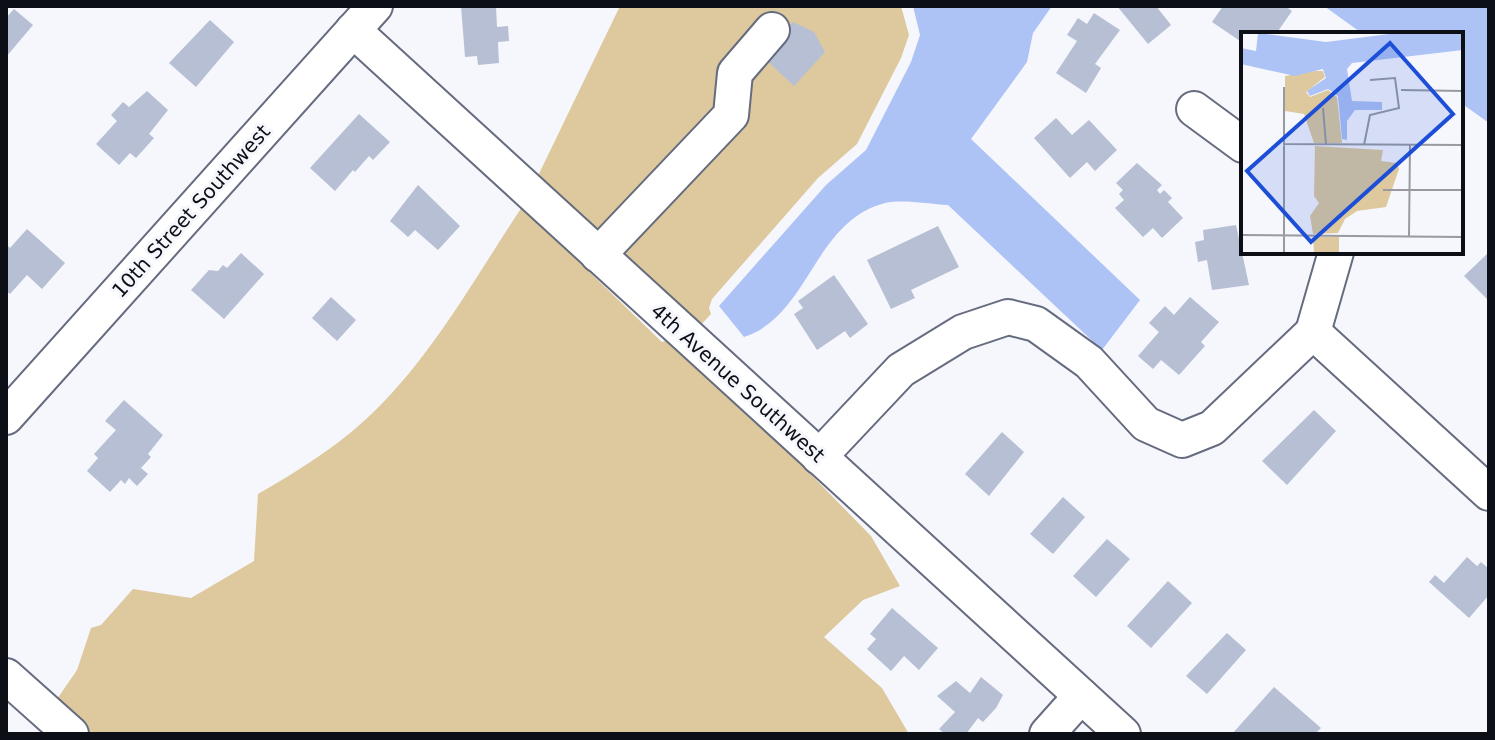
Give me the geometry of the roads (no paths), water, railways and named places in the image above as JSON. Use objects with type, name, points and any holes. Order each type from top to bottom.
[{"type":"street","name":"4th Avenue Southwest","points":[[364,18],[598,255],[1123,734]]},
{"type":"street","name":"10th Street Southwest","points":[[6,417],[364,18]]},
{"type":"street","points":[[598,255],[731,115],[735,73],[772,30]]},
{"type":"street","points":[[1194,109],[1241,144]]},
{"type":"street","points":[[819,457],[901,370],[963,332],[1008,317],[1036,324],[1089,362],[1146,424],[1182,440],[1212,428],[1313,332],[1335,254]]},
{"type":"street","points":[[1313,332],[1489,493]]},
{"type":"street","points":[[6,676],[71,734]]},
{"type":"street","points":[[1047,734],[1081,696]]},
{"type":"water","points":[[913,6],[1052,6],[1033,33],[1027,62],[971,139],[1140,300],[1102,350],[948,205],[892,202],[861,213],[826,248],[784,309],[766,326],[744,337],[719,306],[826,185],[866,150],[911,62],[920,35]]},
{"type":"water","points":[[1324,6],[1489,6],[1489,123],[1463,104],[1463,32],[1360,32]]}]
